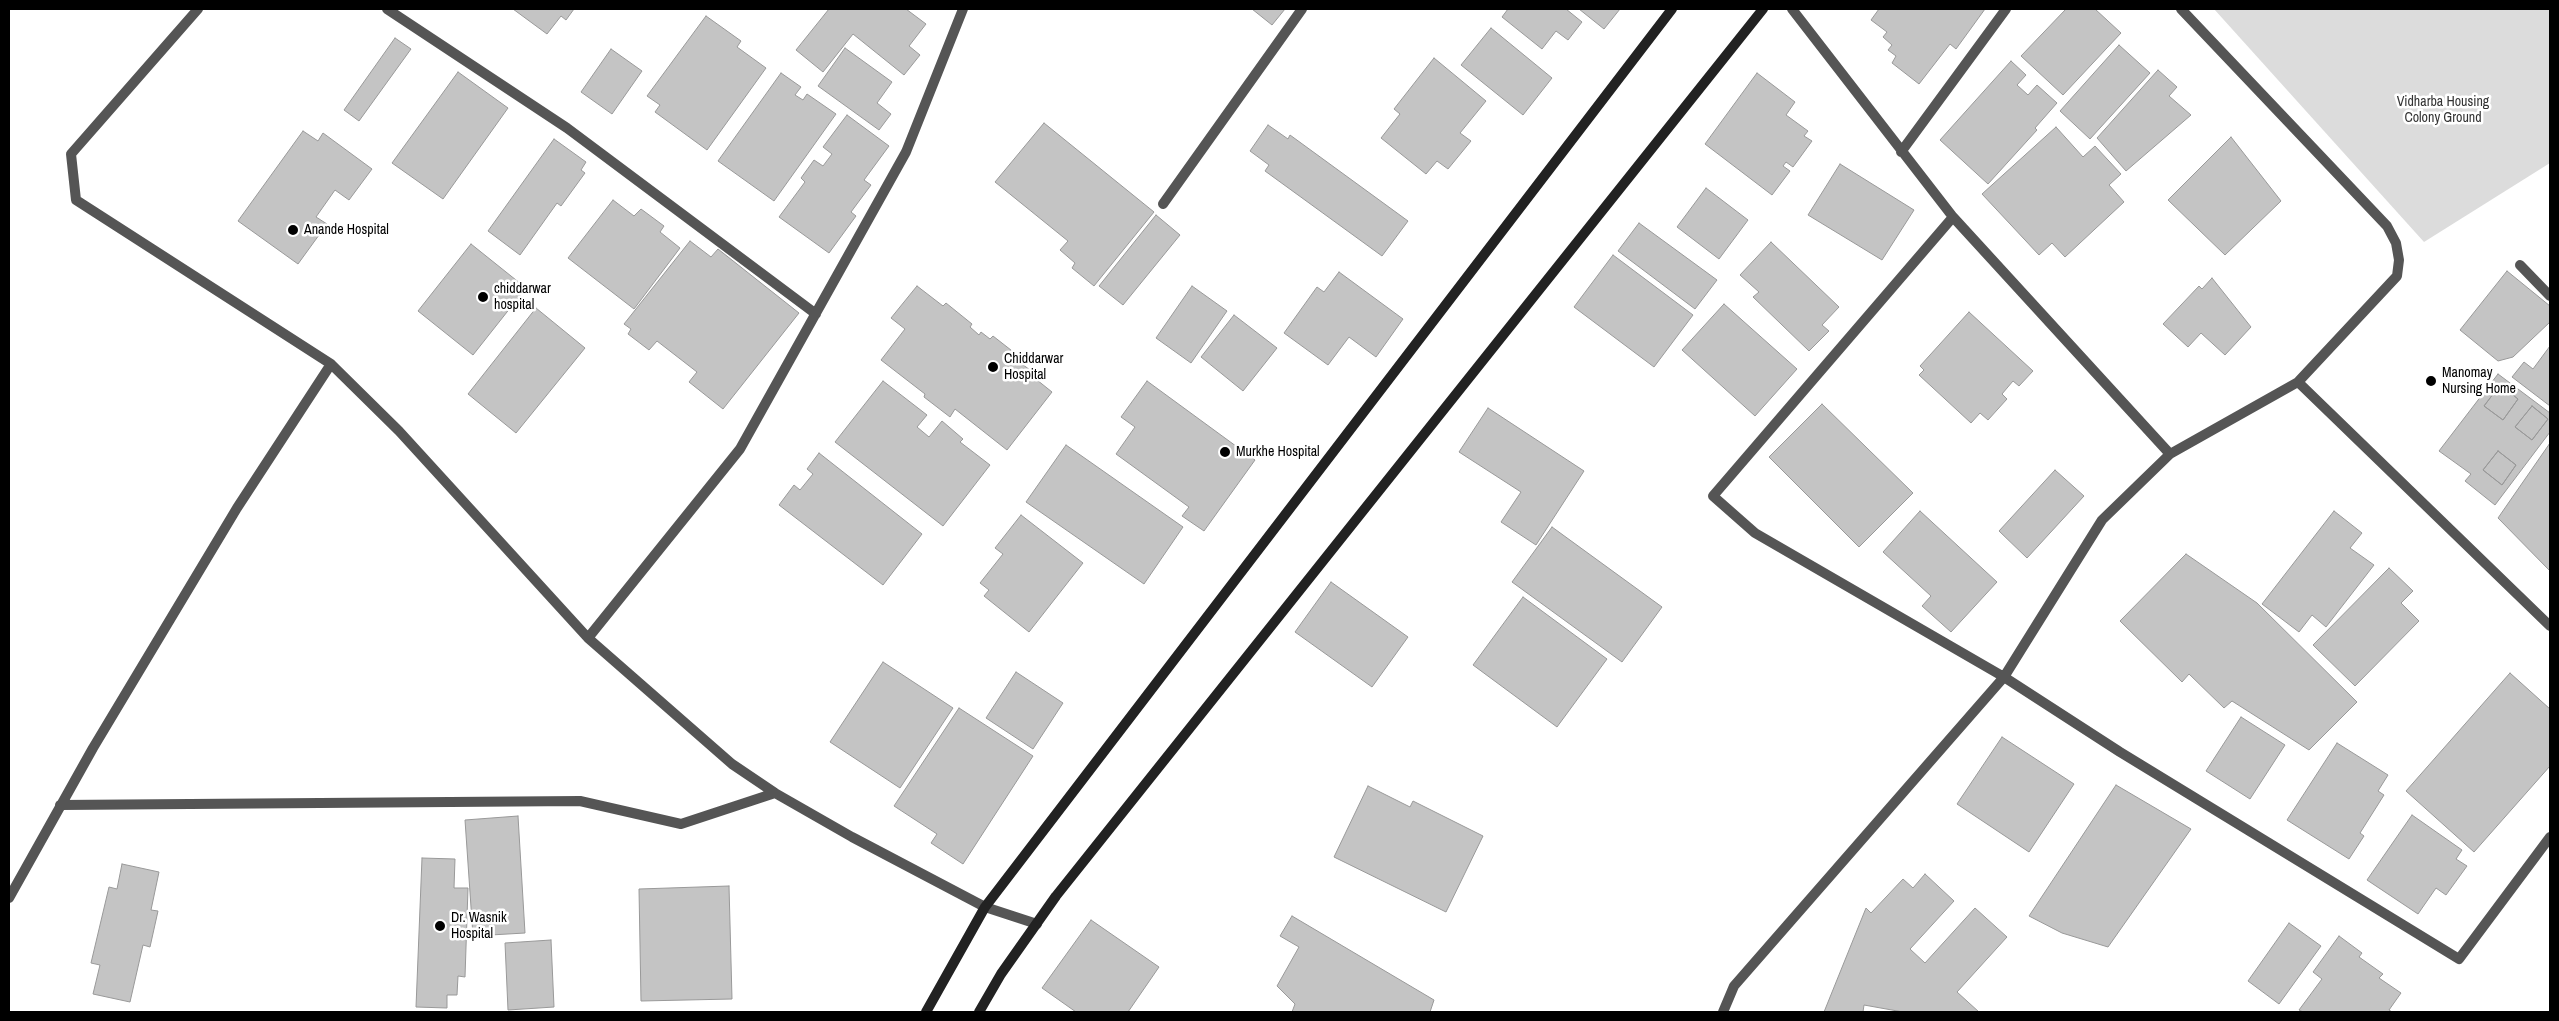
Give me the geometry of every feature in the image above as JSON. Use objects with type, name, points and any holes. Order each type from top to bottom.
[{"type":"main road","points":[[926,1012],[986,907],[1672,9]]},
{"type":"main road","points":[[979,1012],[1001,974],[1056,896],[1763,9]]},
{"type":"street","points":[[198,9],[71,154],[76,200],[331,364],[399,431],[588,638],[732,764],[775,793],[852,837],[986,907],[1037,924]]},
{"type":"street","points":[[387,9],[567,128],[816,314]]},
{"type":"street","points":[[588,638],[740,449],[906,152],[963,9]]},
{"type":"street","points":[[1163,204],[1302,9]]},
{"type":"street","points":[[1792,9],[1953,217],[2170,454]]},
{"type":"street","points":[[1901,152],[2006,9]]},
{"type":"street","points":[[1723,1012],[1734,986],[2004,677],[2102,520],[2170,454],[2298,382],[2397,276],[2399,260],[2396,243],[2387,226],[2180,9]]},
{"type":"street","points":[[1953,217],[1713,496],[1755,533],[2004,677],[2120,752],[2459,959],[2550,837]]},
{"type":"street","points":[[2520,265],[2550,296]]},
{"type":"street","points":[[9,898],[60,805],[237,508],[331,364]]},
{"type":"street","points":[[2298,382],[2550,626]]},
{"type":"street","points":[[60,805],[580,801],[681,824],[775,793]]},
{"type":"green space","name":"Vidharba Housing Colony Ground","points":[[2214,9],[2550,9],[2550,163],[2424,242]]},
{"type":"building","points":[[513,9],[574,9],[566,20],[561,16],[547,34]]},
{"type":"building","points":[[829,9],[906,9],[926,24],[909,46],[920,55],[904,75],[853,34],[823,72],[796,50]]},
{"type":"building","points":[[1252,9],[1285,9],[1272,25]]},
{"type":"building","points":[[1508,9],[1566,9],[1582,22],[1568,40],[1556,31],[1542,49],[1502,17]]},
{"type":"building","points":[[1579,9],[1620,9],[1604,29]]},
{"type":"building","points":[[1879,9],[1985,9],[1956,49],[1950,44],[1919,84],[1892,63],[1896,56],[1888,50],[1892,45],[1883,37],[1887,32],[1871,20]]},
{"type":"building","points":[[2066,9],[2095,9],[2121,33],[2063,95],[2021,56]]},
{"type":"building","points":[[706,16],[741,41],[737,47],[766,68],[707,150],[655,112],[660,105],[647,96]]},
{"type":"building","points":[[1491,28],[1552,78],[1523,115],[1461,65]]},
{"type":"building","points":[[395,38],[411,49],[359,121],[344,110]]},
{"type":"building","points":[[2119,45],[2150,73],[2090,139],[2060,111]]},
{"type":"building","points":[[845,48],[892,82],[877,103],[891,114],[879,130],[818,86]]},
{"type":"building","points":[[611,49],[642,71],[612,114],[581,92]]},
{"type":"building","points":[[1434,58],[1486,101],[1460,133],[1471,141],[1448,169],[1437,161],[1426,174],[1381,138],[1400,114],[1394,109]]},
{"type":"building","points":[[2011,61],[2026,75],[2017,85],[2028,95],[2037,85],[2057,103],[2035,128],[2037,130],[1988,184],[1940,140]]},
{"type":"building","points":[[2158,70],[2177,87],[2169,96],[2191,115],[2126,171],[2097,138]]},
{"type":"building","points":[[458,72],[508,108],[443,199],[392,163]]},
{"type":"building","points":[[781,73],[801,87],[795,95],[803,100],[807,94],[836,114],[774,201],[718,161]]},
{"type":"building","points":[[1757,73],[1795,102],[1786,115],[1808,131],[1804,136],[1812,141],[1793,167],[1786,162],[1783,166],[1790,171],[1772,195],[1705,144]]},
{"type":"building","points":[[847,115],[889,146],[864,180],[871,185],[851,212],[856,216],[829,253],[779,217],[805,182],[801,178],[814,160],[823,166],[832,154],[823,147]]},
{"type":"building","points":[[1044,123],[1154,212],[1094,286],[1072,268],[1075,263],[1060,250],[1068,241],[995,182]]},
{"type":"building","points":[[1268,125],[1288,139],[1290,135],[1408,221],[1382,256],[1265,171],[1269,165],[1250,151]]},
{"type":"building","points":[[2056,127],[2083,157],[2095,146],[2121,174],[2109,185],[2124,202],[2065,257],[2052,243],[2039,255],[1982,194]]},
{"type":"building","points":[[303,131],[318,141],[323,133],[372,169],[349,200],[335,190],[316,217],[327,224],[298,264],[238,221]]},
{"type":"building","points":[[2231,137],[2281,201],[2225,255],[2168,200]]},
{"type":"building","points":[[554,139],[586,162],[581,170],[585,173],[561,206],[557,203],[520,255],[488,231]]},
{"type":"building","points":[[1840,164],[1914,210],[1882,260],[1808,215]]},
{"type":"building","points":[[1706,188],[1748,220],[1719,259],[1677,227]]},
{"type":"building","points":[[613,200],[634,216],[641,209],[664,226],[660,232],[680,248],[634,309],[568,258]]},
{"type":"building","points":[[1156,215],[1180,235],[1123,305],[1099,286]]},
{"type":"building","points":[[1639,223],[1717,280],[1695,309],[1618,251]]},
{"type":"building","points":[[690,241],[711,257],[718,249],[799,313],[723,409],[689,382],[697,372],[657,341],[649,350],[628,334],[631,329],[624,324]]},
{"type":"building","points":[[1771,242],[1839,307],[1822,325],[1829,331],[1809,351],[1753,297],[1759,292],[1740,275]]},
{"type":"building","points":[[471,244],[526,288],[473,355],[418,311]]},
{"type":"building","points":[[1613,255],[1693,315],[1654,367],[1574,307]]},
{"type":"building","points":[[2507,271],[2550,306],[2550,322],[2513,357],[2498,361],[2460,330]]},
{"type":"building","points":[[1339,272],[1403,319],[1376,357],[1349,337],[1328,365],[1284,333],[1317,287],[1324,292]]},
{"type":"building","points":[[2212,278],[2251,327],[2225,355],[2201,333],[2188,347],[2163,324],[2199,286],[2202,289]]},
{"type":"building","points":[[917,286],[943,306],[946,303],[972,324],[970,327],[979,335],[981,332],[990,339],[993,336],[1016,354],[1014,358],[1034,373],[1032,376],[1052,392],[1007,450],[955,409],[950,417],[924,397],[925,394],[881,360],[905,329],[891,318]]},
{"type":"building","points":[[1192,286],[1227,311],[1191,363],[1156,338]]},
{"type":"building","points":[[1724,304],[1797,369],[1755,416],[1682,350]]},
{"type":"building","points":[[536,308],[585,348],[516,433],[468,394]]},
{"type":"building","points":[[1969,312],[2033,371],[2019,386],[2013,381],[2002,394],[2007,399],[1988,420],[1980,413],[1971,423],[1919,375],[1924,370],[1920,366]]},
{"type":"building","points":[[1234,315],[1277,348],[1243,391],[1201,357]]},
{"type":"building","points":[[2550,346],[2550,406],[2512,377],[2524,362],[2533,369]]},
{"type":"building","points":[[2498,374],[2550,413],[2550,432],[2495,505],[2465,481],[2471,474],[2439,451]],"holes":[[[2500,385],[2518,399],[2503,420],[2484,406]],[[2532,406],[2548,419],[2532,440],[2515,427]],[[2498,451],[2516,465],[2502,485],[2483,470]]]},
{"type":"building","points":[[883,381],[927,415],[917,427],[929,437],[942,421],[963,439],[960,442],[990,465],[943,526],[835,442]]},
{"type":"building","points":[[1147,381],[1255,460],[1204,531],[1182,516],[1189,507],[1116,454],[1135,427],[1121,417]]},
{"type":"building","points":[[2500,385],[2518,399],[2503,420],[2484,406]]},
{"type":"building","points":[[1822,404],[1913,493],[1859,547],[1769,457]]},
{"type":"building","points":[[2532,406],[2548,419],[2532,440],[2515,427]]},
{"type":"building","points":[[1488,408],[1584,471],[1536,545],[1501,522],[1521,492],[1459,452]]},
{"type":"building","points":[[2550,443],[2550,571],[2498,518]]},
{"type":"building","points":[[1066,445],[1183,527],[1144,584],[1026,502]]},
{"type":"building","points":[[2498,451],[2516,465],[2502,485],[2483,470]]},
{"type":"building","points":[[819,453],[922,534],[883,585],[779,505],[794,485],[800,490],[813,474],[807,469]]},
{"type":"building","points":[[2055,470],[2084,496],[2027,558],[1999,531]]},
{"type":"building","points":[[1920,511],[1997,582],[1951,632],[1922,606],[1931,596],[1883,552]]},
{"type":"building","points":[[2334,511],[2362,533],[2350,548],[2374,565],[2326,627],[2312,615],[2299,632],[2262,604]]},
{"type":"building","points":[[1021,515],[1083,563],[1029,632],[984,596],[989,590],[980,583],[1003,554],[995,548]]},
{"type":"building","points":[[1552,527],[1662,607],[1622,662],[1512,582]]},
{"type":"building","points":[[2186,554],[2257,603],[2357,702],[2309,750],[2232,701],[2224,708],[2189,674],[2182,682],[2120,621]]},
{"type":"building","points":[[2389,568],[2413,591],[2401,603],[2419,621],[2355,686],[2313,645]]},
{"type":"building","points":[[1331,582],[1408,637],[1372,687],[1295,632]]},
{"type":"building","points":[[1523,597],[1607,659],[1557,727],[1473,665]]},
{"type":"building","points":[[883,662],[953,708],[900,788],[830,742]]},
{"type":"building","points":[[1016,672],[1063,703],[1033,749],[986,718]]},
{"type":"building","points":[[2510,673],[2550,709],[2550,766],[2474,852],[2406,791]]},
{"type":"building","points":[[959,708],[1033,756],[963,864],[931,843],[937,834],[894,806]]},
{"type":"building","points":[[2241,717],[2285,745],[2250,799],[2206,771]]},
{"type":"building","points":[[2002,737],[2074,784],[2029,852],[1957,804]]},
{"type":"building","points":[[2337,743],[2388,775],[2378,791],[2384,795],[2360,833],[2364,836],[2349,859],[2287,820]]},
{"type":"building","points":[[2116,785],[2191,829],[2108,947],[2062,933],[2029,916]]},
{"type":"building","points":[[1368,786],[1410,807],[1413,801],[1483,836],[1446,912],[1334,857]]},
{"type":"building","points":[[2412,815],[2462,850],[2456,859],[2467,866],[2446,895],[2436,888],[2418,914],[2367,880]]},
{"type":"building","points":[[518,816],[525,933],[473,936],[465,820]]},
{"type":"building","points":[[422,858],[455,859],[454,888],[468,888],[465,977],[458,976],[457,995],[447,995],[447,1008],[416,1007]]},
{"type":"building","points":[[122,864],[159,872],[151,910],[158,911],[150,947],[143,945],[130,1002],[93,994],[100,965],[91,963],[109,887],[117,889]]},
{"type":"building","points":[[1925,874],[1954,901],[1910,949],[1925,963],[1975,908],[2007,937],[1957,992],[1979,1012],[1903,1012],[1864,1005],[1863,1012],[1824,1012],[1866,908],[1871,913],[1903,879],[1913,888]]},
{"type":"building","points":[[729,886],[732,999],[641,1001],[639,889]]},
{"type":"building","points":[[1292,916],[1434,1000],[1430,1012],[1292,1012],[1295,1004],[1277,986],[1299,947],[1280,936]]},
{"type":"building","points":[[1091,920],[1159,967],[1128,1012],[1076,1012],[1042,988]]},
{"type":"building","points":[[2289,923],[2321,946],[2279,1004],[2248,981]]},
{"type":"building","points":[[2339,936],[2362,953],[2359,957],[2383,974],[2379,978],[2401,993],[2389,1010],[2392,1012],[2303,1012],[2299,1010],[2322,979],[2313,972]]},
{"type":"building","points":[[551,940],[554,1007],[508,1010],[505,943]]},
{"type":"place","name":"Anande Hospital","points":[[293,230]]},
{"type":"place","name":"chiddarwar hospital","points":[[483,297]]},
{"type":"place","name":"Chiddarwar Hospital","points":[[993,367]]},
{"type":"place","name":"Manomay Nursing Home","points":[[2431,381]]},
{"type":"place","name":"Murkhe Hospital","points":[[1225,452]]},
{"type":"place","name":"Dr. Wasnik Hospital","points":[[440,926]]}]
